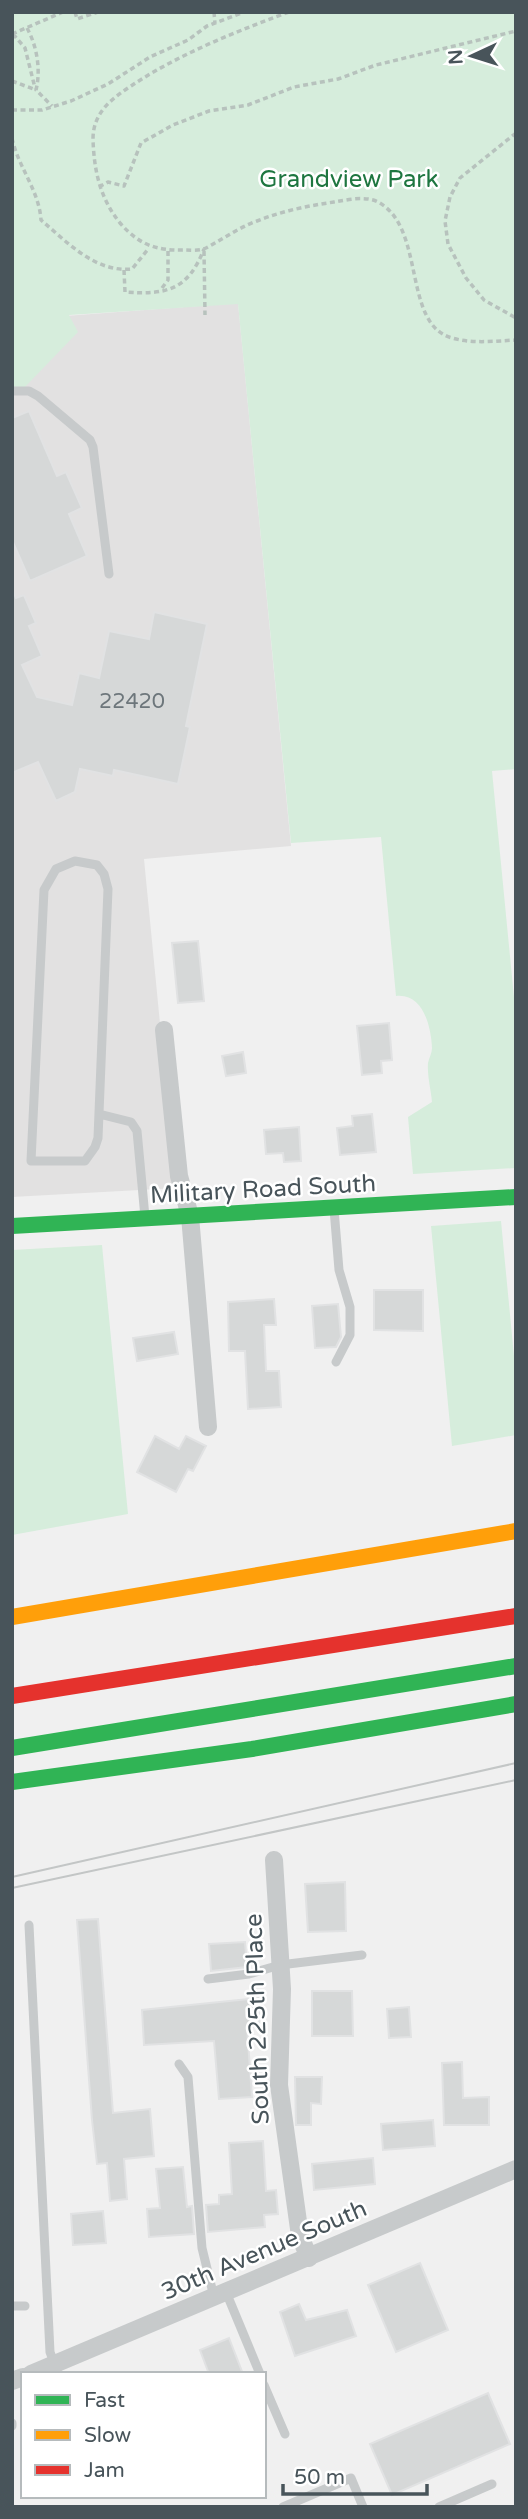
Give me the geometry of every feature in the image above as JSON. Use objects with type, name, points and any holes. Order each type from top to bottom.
[{"type":"main road","name":"Military Road South","points":[[12,1226],[516,1196]]},
{"type":"main road","points":[[400,1551],[516,1523]]},
{"type":"main road","points":[[12,1617],[516,1531]]},
{"type":"main road","points":[[12,1696],[516,1616]]},
{"type":"main road","points":[[12,1748],[516,1666]]},
{"type":"main road","points":[[12,1782],[251,1749],[516,1704]]},
{"type":"street","points":[[164,1030],[179,1176],[190,1216],[208,1427]]},
{"type":"street","name":"South 225th Place","points":[[274,1860],[281,1965],[279,2085],[300,2236],[309,2258]]},
{"type":"street","name":"30th Avenue South","points":[[56,2369],[220,2295],[516,2169]]},
{"type":"lane","points":[[12,391],[29,391],[38,396],[90,440],[109,574]]},
{"type":"lane","points":[[75,860],[97,865],[104,874],[108,889],[99,1114],[95,1147],[85,1161],[31,1161],[44,890],[55,869],[75,860]]},
{"type":"lane","points":[[99,1114],[131,1122],[137,1131],[145,1219]]},
{"type":"lane","points":[[334,1208],[339,1270],[350,1307],[350,1335],[336,1362]]},
{"type":"lane","points":[[29,1925],[50,2352],[56,2369]]},
{"type":"lane","points":[[208,1979],[249,1974],[281,1965],[362,1955]]},
{"type":"lane","points":[[179,2064],[188,2077],[202,2248],[220,2295],[259,2372]]},
{"type":"lane","points":[[12,2306],[25,2306]]},
{"type":"lane","points":[[266,2390],[285,2434]]},
{"type":"lane","points":[[283,2507],[351,2478],[363,2507]]},
{"type":"lane","points":[[439,2507],[492,2484]]},
{"type":"path","points":[[36,90],[25,48],[13,34],[63,12]]},
{"type":"path","points":[[75,12],[77,19],[97,12]]},
{"type":"path","points":[[214,12],[215,24]]},
{"type":"path","points":[[12,110],[42,110],[107,84],[134,65],[244,12]]},
{"type":"path","points":[[289,12],[196,49],[111,99],[99,114],[93,132],[94,167],[99,187],[118,220],[131,235],[149,248],[168,251],[204,249],[230,231],[299,207],[359,198],[375,201],[388,210],[399,227],[411,253],[421,300],[428,318],[438,331],[451,338],[478,342],[516,340]]},
{"type":"path","points":[[27,28],[37,58],[39,78],[36,90]]},
{"type":"path","points":[[99,187],[108,182],[124,186],[141,143],[151,135],[197,116],[248,105],[294,88],[338,79],[376,65],[516,32]]},
{"type":"path","points":[[12,81],[36,90],[52,106]]},
{"type":"path","points":[[516,132],[460,178],[450,197],[445,220],[448,244],[466,278],[484,300],[516,318]]},
{"type":"path","points":[[12,138],[16,155],[40,204],[41,220],[71,249],[113,269],[124,270],[132,269],[149,248]]},
{"type":"path","points":[[124,270],[125,292],[146,294],[186,282],[195,273],[204,249]]},
{"type":"path","points":[[204,249],[205,315]]},
{"type":"path","points":[[161,289],[168,279],[168,251]]},
{"type":"shaded area","points":[[238,303],[291,846],[144,859],[176,1188],[12,1197],[12,320]]},
{"type":"green space","name":"Grandview Park","points":[[12,12],[516,12],[516,769],[492,771],[516,1018],[516,1168],[413,1174],[408,1117],[432,1102],[428,1068],[432,1050],[431,1039],[427,1021],[419,1005],[405,996],[396,996],[381,837],[291,843],[238,304],[69,315],[78,332],[22,390],[12,386]]},
{"type":"green space","points":[[501,1221],[516,1377],[516,1435],[452,1446],[431,1226]]},
{"type":"green space","points":[[102,1245],[128,1514],[12,1535],[12,1250]]},
{"type":"building","points":[[29,411],[57,476],[66,472],[82,508],[69,514],[87,556],[30,581],[12,540],[12,418]]},
{"type":"building","points":[[12,590],[16,598],[24,595],[36,623],[29,626],[42,656],[22,665],[37,697],[72,705],[79,673],[99,678],[109,631],[149,639],[154,612],[207,624],[186,726],[190,727],[178,784],[114,770],[113,776],[80,769],[75,792],[56,801],[38,762],[12,773]]},
{"type":"building","points":[[198,941],[204,1001],[178,1003],[172,943]]},
{"type":"building","points":[[389,1023],[392,1060],[381,1061],[382,1073],[362,1075],[357,1026]]},
{"type":"building","points":[[243,1052],[246,1073],[226,1076],[222,1056]]},
{"type":"building","points":[[372,1114],[376,1152],[340,1155],[337,1128],[353,1126],[352,1116]]},
{"type":"building","points":[[299,1127],[301,1161],[284,1162],[283,1153],[266,1154],[264,1130]]},
{"type":"building","points":[[374,1290],[423,1290],[423,1331],[374,1330]]},
{"type":"building","points":[[274,1299],[276,1325],[264,1325],[266,1371],[279,1371],[281,1407],[248,1409],[245,1351],[229,1351],[228,1302]]},
{"type":"building","points":[[338,1304],[341,1337],[336,1347],[315,1348],[312,1306]]},
{"type":"building","points":[[174,1332],[178,1354],[137,1361],[133,1338]]},
{"type":"building","points":[[155,1436],[179,1449],[186,1436],[206,1446],[193,1471],[188,1469],[176,1492],[137,1472]]},
{"type":"building","points":[[345,1882],[346,1931],[308,1932],[305,1884]]},
{"type":"building","points":[[98,1919],[113,2113],[150,2109],[154,2156],[124,2159],[127,2199],[110,2201],[107,2163],[97,2164],[77,1920]]},
{"type":"building","points":[[245,1942],[247,1967],[211,1971],[209,1944]]},
{"type":"building","points":[[312,1991],[352,1991],[353,2036],[312,2036]]},
{"type":"building","points":[[258,1998],[259,2026],[247,2027],[252,2097],[219,2099],[214,2041],[144,2045],[142,2010]]},
{"type":"building","points":[[409,2007],[411,2037],[389,2038],[387,2009]]},
{"type":"building","points":[[462,2062],[463,2098],[489,2097],[489,2125],[444,2125],[442,2063]]},
{"type":"building","points":[[295,2077],[322,2077],[321,2104],[311,2103],[311,2125],[296,2125]]},
{"type":"building","points":[[433,2120],[435,2146],[383,2150],[381,2124]]},
{"type":"building","points":[[263,2141],[266,2191],[276,2190],[278,2214],[264,2215],[265,2227],[208,2232],[206,2205],[219,2204],[219,2195],[232,2194],[229,2143]]},
{"type":"building","points":[[373,2158],[375,2184],[314,2190],[312,2164]]},
{"type":"building","points":[[183,2167],[187,2207],[192,2206],[194,2234],[149,2237],[147,2209],[160,2208],[156,2169]]},
{"type":"building","points":[[103,2211],[106,2243],[73,2245],[71,2214]]},
{"type":"building","points":[[420,2263],[448,2330],[396,2352],[368,2285]]},
{"type":"building","points":[[299,2304],[306,2320],[347,2310],[356,2336],[295,2356],[280,2312]]},
{"type":"building","points":[[229,2338],[242,2372],[208,2372],[200,2350]]},
{"type":"building","points":[[488,2393],[510,2444],[392,2495],[370,2444]]},
{"type":"tram line","points":[[12,1877],[516,1763]]},
{"type":"tram line","points":[[12,1888],[516,1780]]},
{"type":"traffic: fast","points":[[12,1226],[516,1197]]},
{"type":"traffic: fast","points":[[12,1748],[516,1666]]},
{"type":"traffic: fast","points":[[12,1782],[252,1749],[516,1704]]},
{"type":"traffic: slow","points":[[12,1617],[516,1531]]},
{"type":"traffic: jam","points":[[12,1696],[516,1616]]}]
